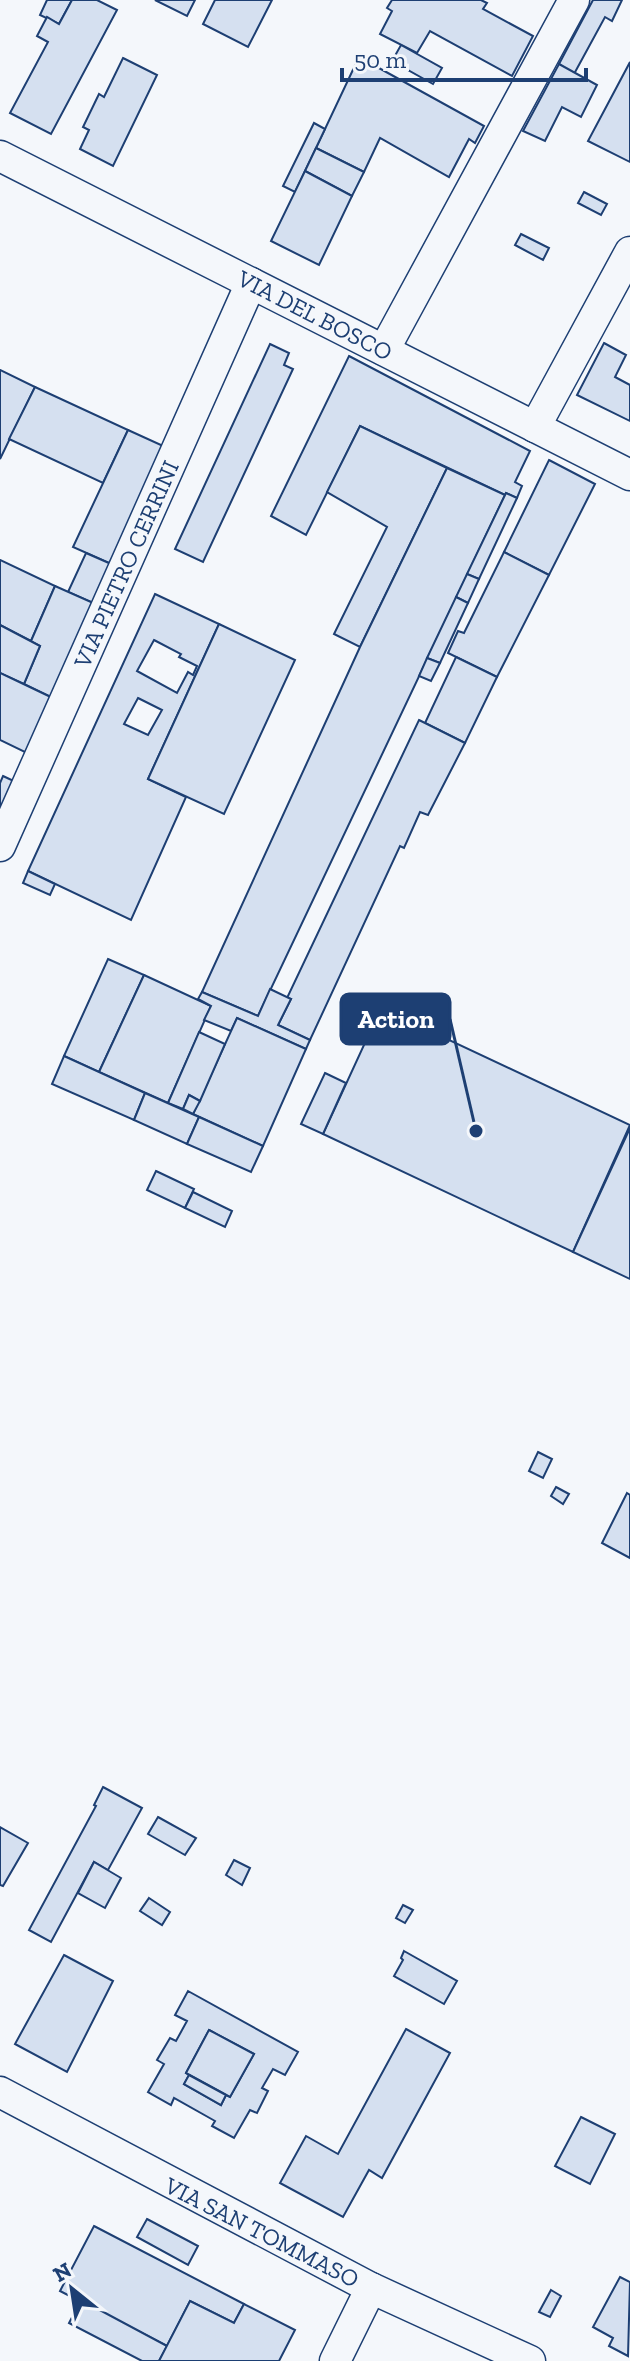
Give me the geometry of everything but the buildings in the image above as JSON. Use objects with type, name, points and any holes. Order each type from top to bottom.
[{"type":"street","points":[[384,350],[574,0]]},
{"type":"street","name":"VIA DEL BOSCO","points":[[0,156],[630,475]]},
{"type":"street","points":[[535,427],[630,252]]},
{"type":"street","name":"VIA PIETRO CERRINI","points":[[0,846],[251,283]]},
{"type":"street","name":"VIA SAN TOMMASO","points":[[0,2092],[371,2288],[530,2361]]},
{"type":"street","points":[[335,2361],[371,2288]]},
{"type":"place","name":"Action","points":[[476,1131]]}]
